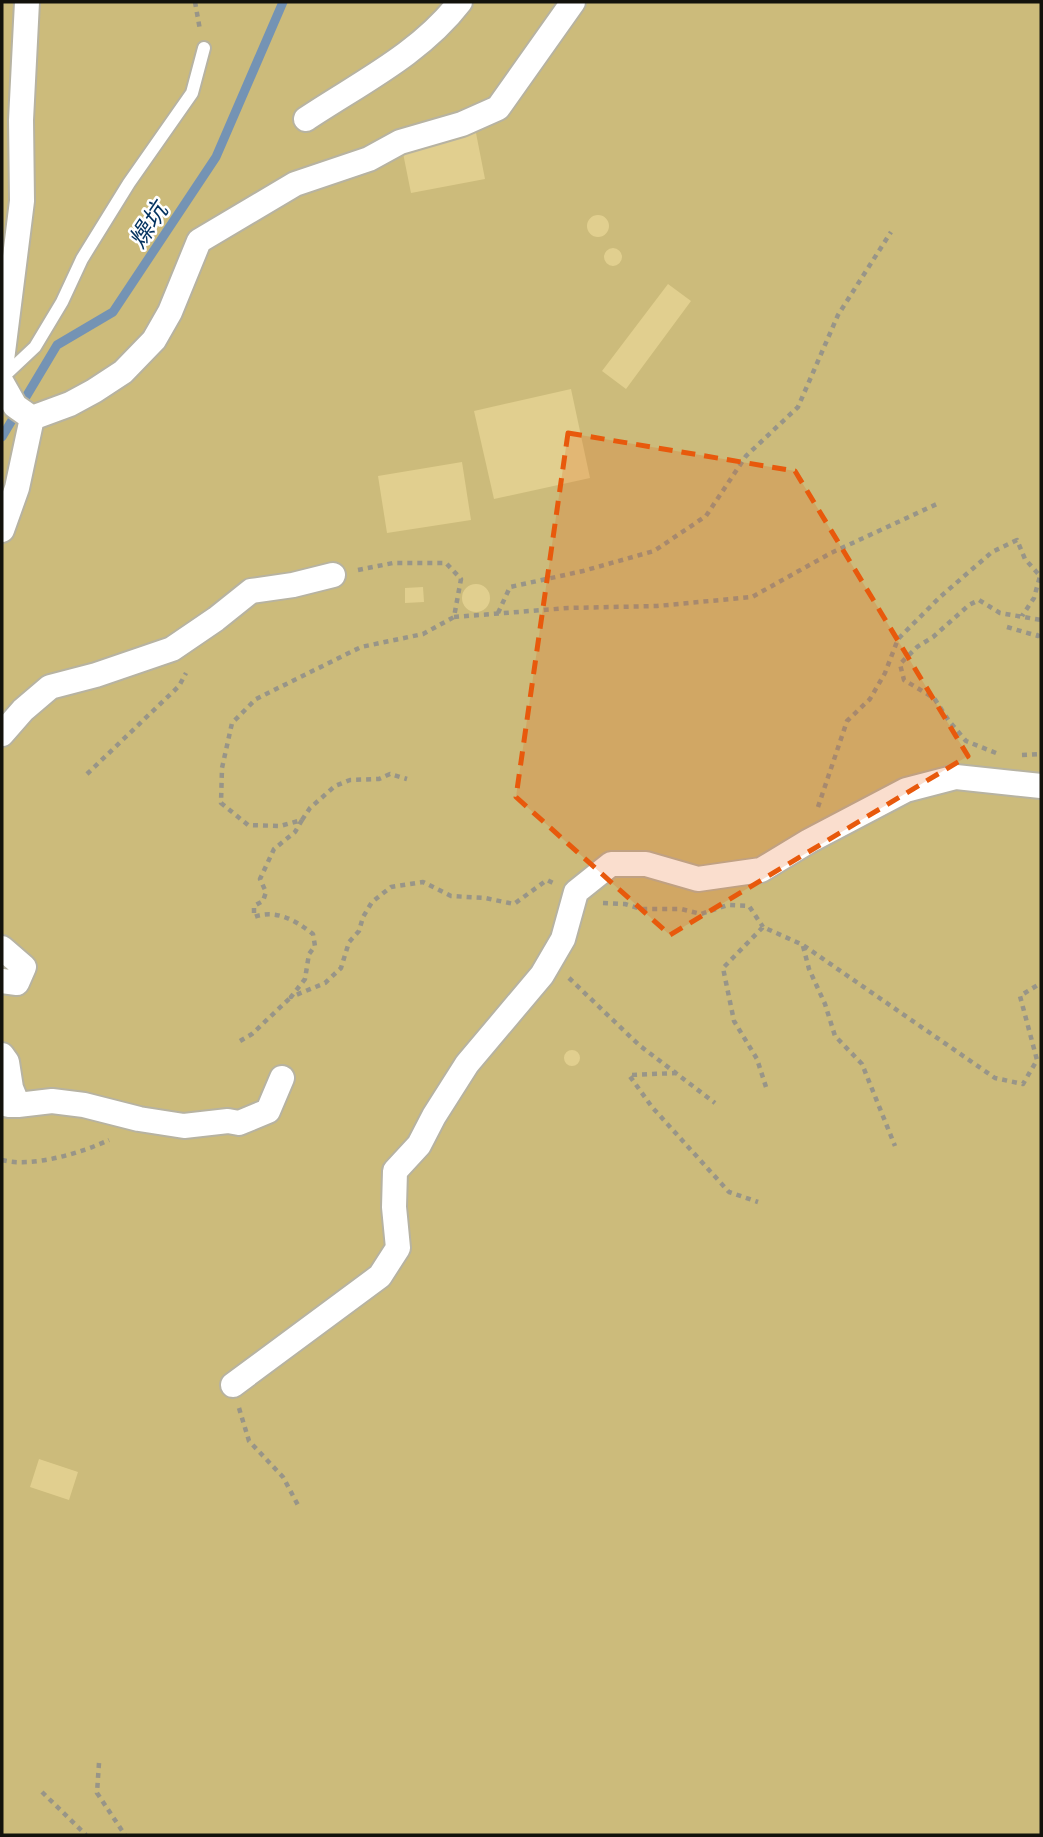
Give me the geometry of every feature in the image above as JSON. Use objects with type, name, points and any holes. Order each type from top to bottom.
[{"type":"street","points":[[2,360],[22,201],[21,120],[27,2]]},
{"type":"street","points":[[306,118],[410,53],[460,2]]},
{"type":"street","points":[[32,418],[70,404],[94,391],[123,372],[154,340],[170,312],[199,241],[295,184],[369,159],[400,142],[462,124],[498,108],[573,2]]},
{"type":"street","points":[[2,380],[15,406],[32,418]]},
{"type":"street","points":[[2,530],[17,488],[32,418]]},
{"type":"street","points":[[2,734],[23,710],[50,687],[96,676],[172,649],[216,620],[251,591],[293,585],[333,575]]},
{"type":"street","points":[[233,1385],[380,1276],[398,1248],[394,1207],[395,1171],[419,1145],[467,1064],[542,975],[563,939],[576,892],[611,863],[646,864],[698,879],[761,870],[809,841],[906,790],[956,777],[1041,786]]},
{"type":"street","points":[[2,948],[30,976],[17,983],[2,981]]},
{"type":"street","points":[[2,1055],[7,1062],[10,1103],[52,1101],[84,1105],[139,1119],[184,1125],[228,1121],[239,1123],[268,1111],[282,1078]]},
{"type":"lane","points":[[2,380],[35,347],[62,302],[82,259],[129,183],[192,93],[204,48]]},
{"type":"path","points":[[195,2],[204,48]]},
{"type":"path","points":[[498,613],[510,587],[583,571],[654,551],[706,516],[746,456],[797,407],[838,315],[891,232]]},
{"type":"path","points":[[302,820],[280,826],[248,825],[221,803],[222,768],[232,723],[256,699],[361,647],[423,634],[454,617],[568,608],[657,606],[752,597],[831,553],[939,503]]},
{"type":"path","points":[[809,841],[830,766],[847,721],[870,699],[885,674],[898,639],[940,597],[992,552],[1017,540],[1026,559],[1040,576],[1034,598],[1022,616]]},
{"type":"path","points":[[333,575],[393,563],[446,563],[461,579],[454,617]]},
{"type":"path","points":[[1003,755],[966,741],[934,698],[904,680],[900,664],[916,647],[933,637],[969,605],[979,600],[1000,612],[1041,620]]},
{"type":"path","points":[[1007,627],[1038,636],[1041,629]]},
{"type":"path","points":[[87,774],[179,685],[192,663]]},
{"type":"path","points":[[1016,755],[1041,754]]},
{"type":"path","points":[[240,1041],[252,1034],[291,997],[305,979],[309,954],[315,946],[313,934],[298,921],[268,912],[254,916],[254,906],[263,901],[265,892],[260,879],[274,849],[295,832],[310,808],[335,786],[351,780],[366,781],[390,774],[407,779]]},
{"type":"path","points":[[291,997],[326,983],[341,968],[349,942],[359,931],[363,916],[372,902],[391,887],[423,882],[451,896],[514,904],[547,880],[601,904],[625,904],[641,909],[681,909],[701,914],[728,905],[749,906],[763,926],[803,945],[995,1078],[1023,1084],[1037,1060],[1020,996],[1041,983]]},
{"type":"path","points":[[763,926],[723,968],[734,1021],[757,1059],[766,1087]]},
{"type":"path","points":[[803,945],[809,969],[825,1004],[835,1036],[862,1064],[895,1146]]},
{"type":"path","points":[[551,960],[639,1045],[715,1103]]},
{"type":"path","points":[[677,1073],[629,1075],[652,1107],[729,1192],[758,1202]]},
{"type":"path","points":[[2,1160],[44,1160],[78,1152],[110,1139]]},
{"type":"path","points":[[233,1385],[249,1441],[284,1477],[299,1507]]},
{"type":"path","points":[[99,1763],[97,1793],[125,1835]]},
{"type":"path","points":[[43,1792],[86,1835]]},
{"type":"highlighted area","points":[[568,433],[795,471],[968,756],[670,935],[516,797]]},
{"type":"shaded area","points":[[2,2],[1041,2],[1041,1835],[2,1835]]},
{"type":"building","points":[[476,133],[485,179],[411,193],[402,148]]},
{"type":"building","points":[[598,215],[606,218],[609,226],[606,234],[598,237],[590,234],[587,226],[590,218]]},
{"type":"building","points":[[613,248],[619,251],[622,257],[619,263],[613,266],[607,263],[604,257],[607,251]]},
{"type":"building","points":[[668,284],[691,301],[626,389],[602,371]]},
{"type":"building","points":[[571,389],[590,478],[494,499],[474,411]]},
{"type":"building","points":[[462,462],[471,520],[387,533],[378,476]]},
{"type":"building","points":[[476,584],[486,588],[490,598],[486,608],[476,612],[466,608],[462,598],[466,588]]},
{"type":"building","points":[[423,587],[424,602],[405,603],[405,588]]},
{"type":"building","points":[[572,1050],[578,1052],[578,1064],[572,1066],[566,1064],[564,1058],[566,1052]]},
{"type":"building","points":[[39,1459],[78,1472],[69,1500],[30,1487]]},
{"type":"waterway","name":"燥坑","points":[[2,437],[57,345],[113,312],[216,157],[283,2]]}]
